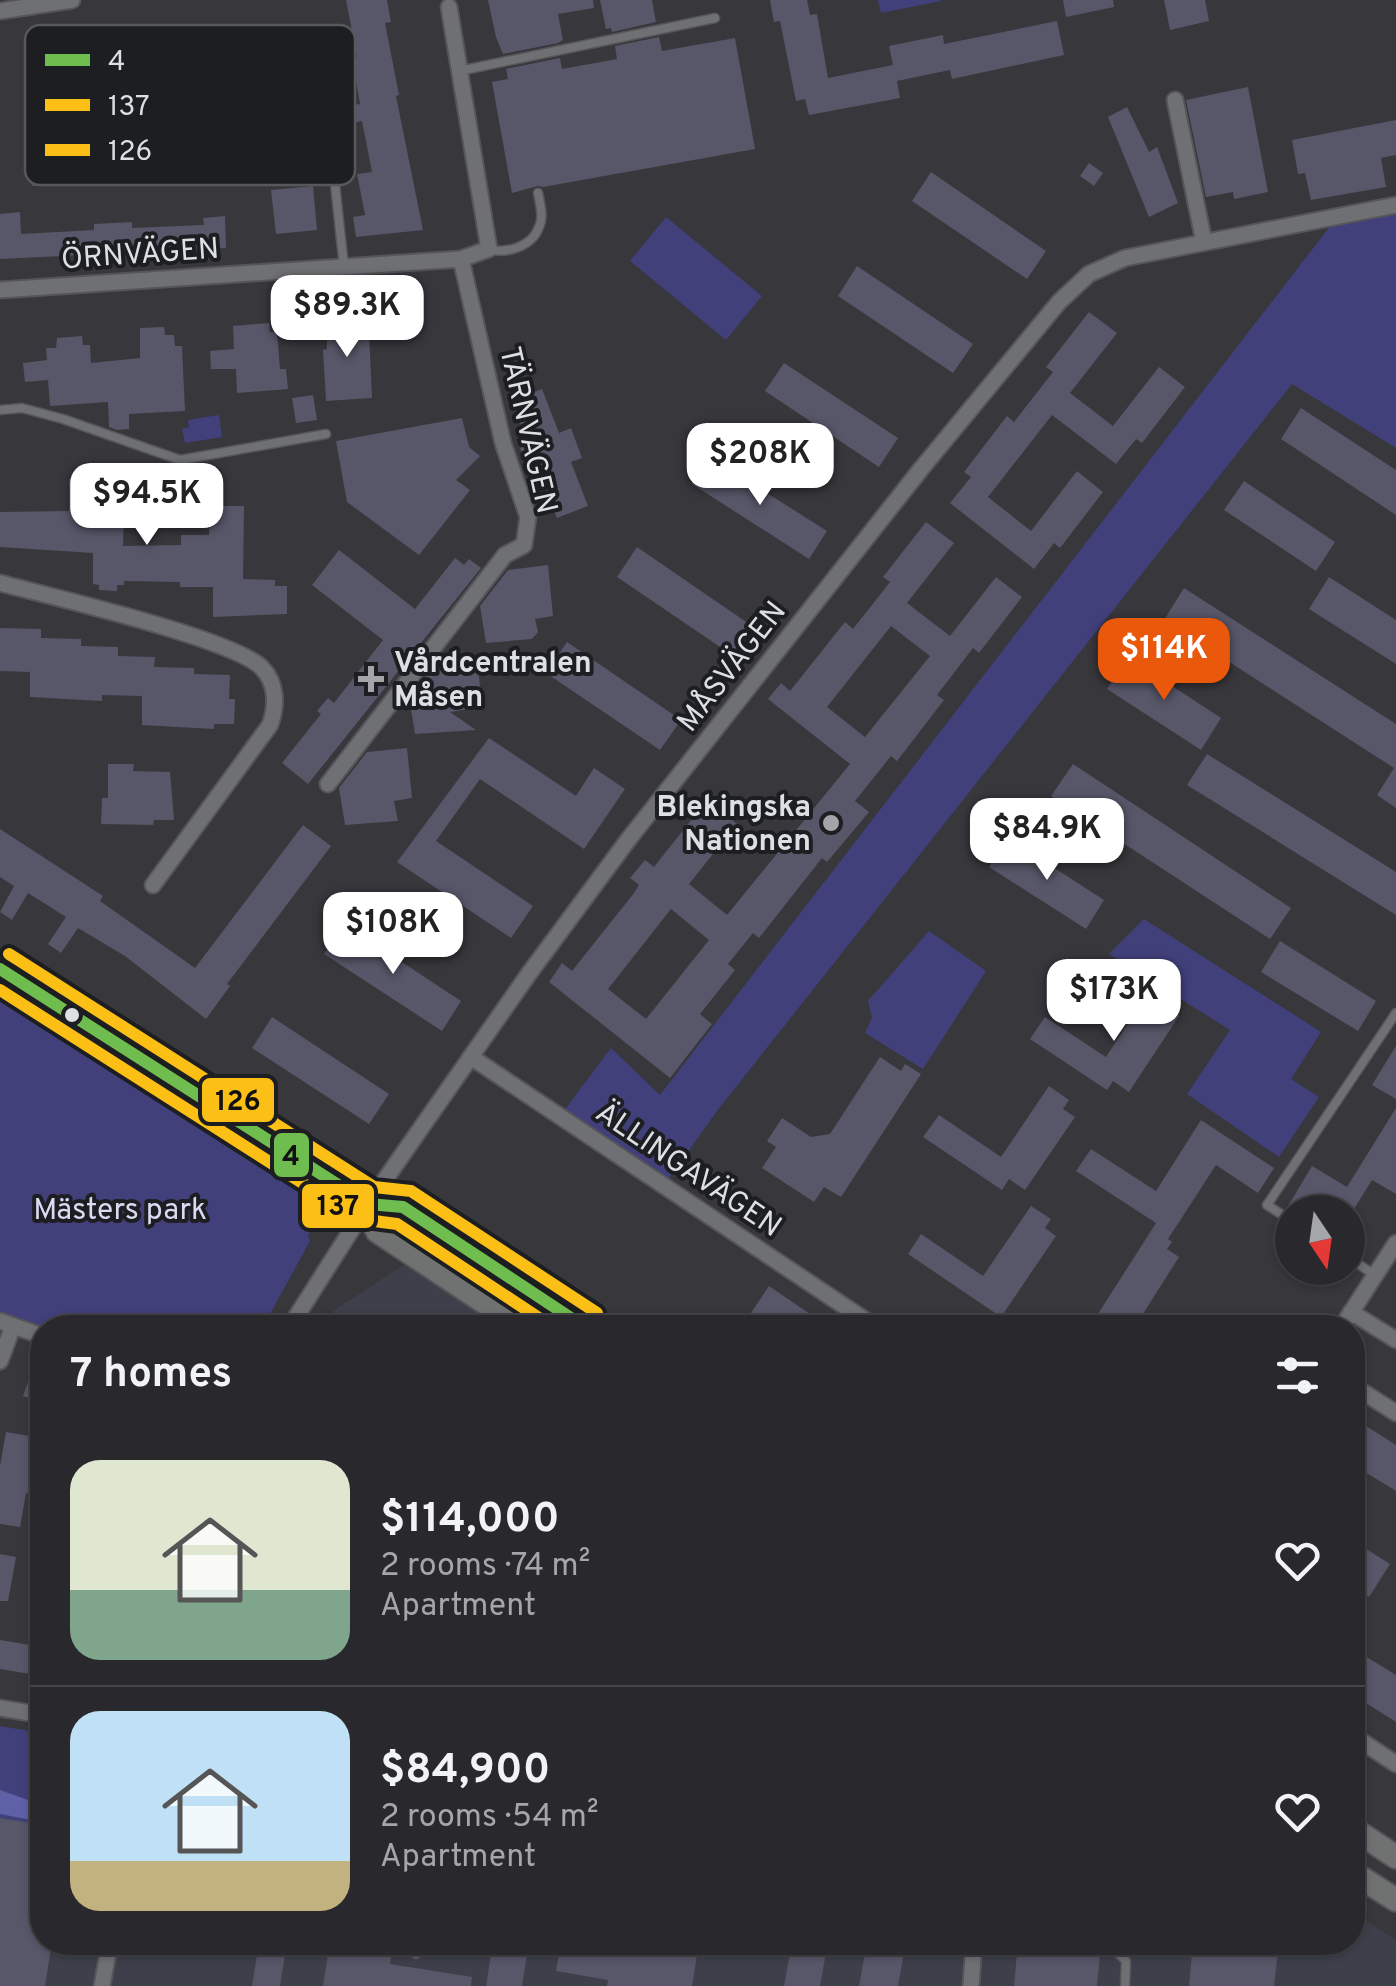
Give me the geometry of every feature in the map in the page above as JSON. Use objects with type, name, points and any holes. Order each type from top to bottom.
[{"type":"main road","points":[[0,969],[368,1204],[403,1207],[568,1315]]},
{"type":"main road","points":[[368,1204],[377,1232],[502,1315]]},
{"type":"main road","points":[[1365,1837],[1396,1857]]},
{"type":"main road","points":[[1365,1880],[1396,1900]]},
{"type":"street","points":[[0,11],[72,0]]},
{"type":"street","points":[[449,7],[489,249]]},
{"type":"street","points":[[1174,100],[1204,242]]},
{"type":"street","name":"MÅSVÄGEN","points":[[296,1315],[470,1057],[628,840],[1059,302],[1089,274],[1125,258],[1396,205]]},
{"type":"street","name":"ÖRNVÄGEN","points":[[0,290],[461,259],[489,249]]},
{"type":"street","name":"TÄRNVÄGEN","points":[[328,784],[506,555],[524,545],[528,518],[504,443],[461,259]]},
{"type":"street","points":[[0,583],[225,647],[253,660],[267,673],[275,702],[270,726],[153,884]]},
{"type":"street","name":"ÄLLINGAVÄGEN","points":[[470,1057],[857,1315]]},
{"type":"street","points":[[1349,1315],[1396,1243]]},
{"type":"street","points":[[1351,1312],[1356,1315]]},
{"type":"street","points":[[1365,1321],[1396,1340]]},
{"type":"street","points":[[0,1362],[7,1324]]},
{"type":"street","points":[[1365,1393],[1396,1413]]},
{"type":"street","points":[[0,1708],[30,1713]]},
{"type":"street","points":[[1365,1744],[1396,1764]]},
{"type":"street","points":[[102,1986],[108,1955]]},
{"type":"street","points":[[971,1986],[973,1955]]},
{"type":"lane","points":[[460,72],[714,18]]},
{"type":"lane","points":[[335,185],[344,267]]},
{"type":"lane","points":[[489,249],[500,252],[518,248],[532,238],[542,214],[538,193]]},
{"type":"lane","points":[[0,410],[22,408],[63,419],[180,460],[326,434]]},
{"type":"lane","points":[[1275,1210],[1267,1205],[1396,1013]]},
{"type":"lane","points":[[1365,1269],[1376,1276]]},
{"type":"lane","points":[[1120,1955],[1126,1961],[1124,1986]]},
{"type":"shaded area","points":[[406,1266],[481,1315],[330,1315]]},
{"type":"shaded area","points":[[0,1738],[30,1743],[30,1955],[1365,1955],[1365,1920],[1396,1940],[1396,1986],[0,1986]]},
{"type":"shaded area","points":[[0,1790],[30,1801],[30,1820],[0,1814]]},
{"type":"green space","points":[[878,0],[941,0],[941,1],[881,13]]},
{"type":"green space","points":[[1396,205],[1396,448],[1292,384],[717,1111],[664,1185],[560,1116],[611,1048],[660,1095],[1338,216]]},
{"type":"green space","points":[[666,217],[762,296],[726,340],[630,261]]},
{"type":"green space","points":[[219,415],[222,437],[185,443],[182,429],[189,427],[188,420]]},
{"type":"green space","points":[[1144,919],[1321,1032],[1291,1079],[1319,1097],[1279,1157],[1187,1094],[1230,1030],[1109,954]]},
{"type":"green space","points":[[929,931],[986,971],[923,1069],[865,1033],[872,1018],[868,1001]]},
{"type":"green space","name":"Mästers park","points":[[0,986],[306,1191],[317,1219],[308,1236],[310,1241],[270,1315],[30,1315],[30,1325],[0,1315]]},
{"type":"green space","points":[[0,1726],[30,1731],[30,1824],[0,1818]]},
{"type":"building","points":[[346,0],[387,0],[391,22],[385,23],[399,95],[396,96],[423,230],[356,237],[353,217],[365,215],[357,174],[372,172],[362,121],[355,122],[355,105],[360,104],[355,75],[355,25],[351,25]]},
{"type":"building","points":[[488,0],[593,0],[594,8],[558,14],[563,40],[558,43],[503,54]]},
{"type":"building","points":[[600,0],[652,0],[656,22],[612,32],[611,28],[606,29]]},
{"type":"building","points":[[770,0],[807,0],[810,15],[817,14],[828,78],[893,65],[889,46],[943,35],[944,44],[1057,21],[1064,55],[952,79],[950,70],[897,81],[900,98],[809,115],[805,99],[796,101],[780,21],[774,22]]},
{"type":"building","points":[[1063,0],[1113,0],[1114,7],[1066,17]]},
{"type":"building","points":[[1164,0],[1205,0],[1209,21],[1170,30]]},
{"type":"building","points":[[659,37],[662,51],[735,38],[755,149],[512,193],[492,82],[508,79],[506,69],[560,58],[562,69],[617,59],[615,46]]},
{"type":"building","points":[[1248,87],[1268,192],[1234,199],[1233,192],[1206,197],[1186,100]]},
{"type":"building","points":[[1127,107],[1149,152],[1157,147],[1178,203],[1149,217],[1108,117]]},
{"type":"building","points":[[1396,120],[1396,155],[1381,158],[1386,187],[1311,200],[1305,173],[1298,174],[1292,140]]},
{"type":"building","points":[[1089,163],[1103,173],[1094,186],[1080,176]]},
{"type":"building","points":[[931,172],[1046,251],[1027,279],[912,201]]},
{"type":"building","points":[[313,186],[317,230],[276,234],[271,190]]},
{"type":"building","points":[[20,212],[21,234],[94,230],[94,224],[132,222],[132,228],[204,225],[203,218],[225,216],[226,248],[0,259],[0,214]]},
{"type":"building","points":[[857,266],[973,344],[953,373],[838,296]]},
{"type":"building","points":[[1089,312],[1117,333],[1070,393],[1113,426],[1159,367],[1185,387],[1142,443],[1136,439],[1116,464],[1052,415],[988,497],[1031,531],[1077,471],[1103,492],[1060,548],[1054,543],[1034,569],[950,503],[971,477],[964,472],[1007,416],[1014,422],[1053,372],[1046,367]]},
{"type":"building","points":[[351,314],[352,322],[362,321],[362,333],[369,333],[372,398],[326,401],[323,350],[327,349],[327,315]]},
{"type":"building","points":[[269,323],[270,332],[277,332],[280,369],[286,369],[288,389],[237,393],[236,369],[211,369],[210,351],[234,349],[233,326]]},
{"type":"building","points":[[164,327],[165,335],[174,335],[175,346],[182,346],[185,411],[129,414],[129,429],[117,430],[109,427],[108,402],[50,406],[48,380],[25,382],[23,363],[47,360],[46,348],[56,348],[57,338],[82,336],[83,345],[90,345],[91,363],[140,358],[140,328]]},
{"type":"building","points":[[784,363],[898,438],[879,467],[765,391]]},
{"type":"building","points":[[542,389],[559,433],[571,428],[582,458],[571,462],[588,506],[557,518],[540,475],[531,478],[520,448],[529,445],[511,401]]},
{"type":"building","points":[[313,395],[317,420],[296,423],[292,398]]},
{"type":"building","points":[[1301,408],[1396,470],[1396,515],[1281,439]]},
{"type":"building","points":[[462,418],[469,447],[480,456],[456,480],[470,490],[419,555],[347,502],[336,441]]},
{"type":"building","points":[[710,457],[827,531],[809,559],[692,484]]},
{"type":"building","points":[[90,472],[125,473],[123,546],[181,545],[181,535],[209,535],[209,506],[244,506],[243,579],[275,580],[275,586],[287,586],[287,614],[213,617],[213,587],[124,581],[124,585],[117,585],[117,591],[99,590],[99,585],[93,584],[93,553],[0,547],[0,512],[69,511],[69,479],[89,479]]},
{"type":"building","points":[[1244,481],[1335,542],[1316,571],[1224,510]]},
{"type":"building","points":[[926,522],[954,543],[907,603],[950,636],[996,577],[1022,597],[979,653],[973,648],[937,695],[944,700],[897,761],[891,756],[855,801],[869,812],[827,862],[822,858],[759,938],[753,933],[728,964],[735,970],[700,1014],[712,1024],[670,1078],[549,982],[562,963],[572,971],[639,885],[630,878],[645,860],[654,867],[707,800],[737,824],[689,884],[727,915],[850,764],[768,699],[781,683],[790,691],[845,622],[853,629],[890,582],[883,577]],"holes":[[[891,626],[930,656],[865,737],[827,707]],[[671,909],[709,940],[646,1019],[608,989]]]},
{"type":"building","points":[[637,547],[752,626],[732,655],[617,577]]},
{"type":"building","name":"Vårdcentralen Måsen","points":[[339,550],[415,609],[455,558],[464,565],[469,559],[481,568],[308,784],[282,763],[321,714],[317,711],[328,698],[334,703],[383,640],[312,585]]},
{"type":"building","points":[[548,565],[553,616],[535,619],[538,632],[532,639],[486,643],[480,606],[508,570]]},
{"type":"building","points":[[1329,577],[1396,620],[1396,664],[1309,609]]},
{"type":"building","points":[[1184,588],[1396,724],[1396,808],[1377,795],[1394,768],[1164,620]]},
{"type":"building","points":[[0,628],[41,629],[41,638],[81,639],[81,646],[118,647],[118,656],[155,657],[154,667],[194,668],[194,674],[230,675],[229,699],[235,699],[234,724],[214,724],[214,729],[142,725],[142,696],[102,695],[102,701],[30,697],[30,672],[0,671]]},
{"type":"building","points":[[567,642],[681,720],[660,750],[546,673]]},
{"type":"building","points":[[477,656],[482,707],[450,712],[476,730],[415,734],[409,697],[437,661]]},
{"type":"building","points":[[1128,657],[1221,718],[1201,750],[1107,689]]},
{"type":"building","points":[[489,738],[576,796],[594,768],[625,789],[584,849],[480,779],[436,841],[533,906],[511,938],[397,862]]},
{"type":"building","points":[[407,748],[412,798],[394,801],[398,821],[345,825],[339,788],[367,752]]},
{"type":"building","points":[[1207,754],[1396,872],[1396,915],[1187,785]]},
{"type":"building","points":[[108,764],[134,764],[133,771],[170,772],[174,820],[154,820],[153,825],[101,824],[102,798],[108,798]]},
{"type":"building","points":[[1073,764],[1291,908],[1270,939],[1051,796]]},
{"type":"building","points":[[303,825],[331,846],[227,984],[230,986],[206,1019],[125,956],[78,928],[61,953],[48,944],[66,917],[28,893],[12,920],[0,912],[14,886],[0,877],[0,829],[103,896],[100,901],[195,968]]},
{"type":"building","points":[[1008,838],[1104,900],[1086,929],[989,867]]},
{"type":"building","points":[[344,924],[461,1001],[442,1031],[324,954]]},
{"type":"building","points":[[1280,941],[1376,1001],[1358,1031],[1261,972]]},
{"type":"building","points":[[1152,987],[1173,1001],[1167,1008],[1179,1016],[1129,1092],[1113,1081],[1107,1090],[1030,1039],[1045,1017],[1106,1057]]},
{"type":"building","points":[[272,1017],[389,1094],[369,1124],[252,1048]]},
{"type":"building","points":[[1396,1046],[1396,1099],[1372,1085]]},
{"type":"building","points":[[880,1057],[901,1071],[905,1064],[921,1074],[841,1197],[824,1187],[814,1202],[762,1168],[776,1147],[767,1141],[782,1118],[811,1137],[830,1134]]},
{"type":"building","points":[[1049,1086],[1069,1100],[1063,1109],[1075,1117],[1025,1190],[1009,1179],[1002,1190],[923,1137],[939,1115],[1001,1157]]},
{"type":"building","points":[[1396,1108],[1396,1194],[1372,1180],[1363,1195],[1295,1195],[1312,1166],[1347,1187]]},
{"type":"building","points":[[1201,1120],[1274,1168],[1258,1193],[1216,1165],[1168,1239],[1172,1242],[1167,1249],[1179,1257],[1142,1315],[1097,1315],[1156,1223],[1076,1171],[1091,1149],[1156,1191]]},
{"type":"building","points":[[1031,1206],[1051,1219],[1045,1228],[1056,1236],[1002,1315],[908,1254],[921,1234],[983,1276]]},
{"type":"building","points":[[769,1286],[810,1314],[809,1315],[750,1315]]},
{"type":"building","points":[[30,1376],[30,1398],[23,1396]]},
{"type":"building","points":[[1365,1425],[1396,1445],[1396,1491],[1365,1472]]},
{"type":"building","points":[[6,1432],[30,1436],[30,1494],[26,1493],[20,1527],[0,1524],[0,1466]]},
{"type":"building","points":[[1365,1548],[1390,1564],[1369,1597],[1365,1595]]},
{"type":"building","points":[[0,1554],[16,1557],[8,1601],[0,1601]]},
{"type":"building","points":[[0,1640],[30,1645],[30,1674],[0,1669]]},
{"type":"building","points":[[1365,1656],[1396,1675],[1396,1722],[1365,1702]]},
{"type":"building","points":[[0,1818],[30,1823],[30,1955],[50,1955],[45,1986],[0,1986]]},
{"type":"building","points":[[257,1955],[285,1955],[280,1986],[252,1986]]},
{"type":"building","points":[[328,1955],[392,1955],[390,1964],[472,1977],[471,1986],[323,1986]]},
{"type":"building","points":[[491,1955],[527,1955],[522,1986],[486,1986]]},
{"type":"building","points":[[559,1955],[697,1955],[692,1986],[607,1986],[608,1980],[556,1971]]},
{"type":"building","points":[[790,1955],[826,1955],[820,1986],[784,1986]]},
{"type":"building","points":[[865,1955],[904,1955],[898,1986],[859,1986]]},
{"type":"building","points":[[1017,1955],[1100,1955],[1097,1986],[1014,1986]]},
{"type":"building","points":[[1192,1955],[1278,1955],[1274,1986],[1189,1986]]},
{"type":"transit line","name":"126","points":[[9,954],[374,1187],[411,1191],[597,1313]]},
{"type":"transit line","name":"4","points":[[0,969],[368,1204],[403,1207],[566,1315]]},
{"type":"transit line","name":"137","points":[[0,990],[359,1219],[397,1224],[534,1315]]},
{"type":"place","name":"Vårdcentralen Måsen","points":[[371,679]]},
{"type":"place","name":"Blekingska Nationen","points":[[831,823]]}]
